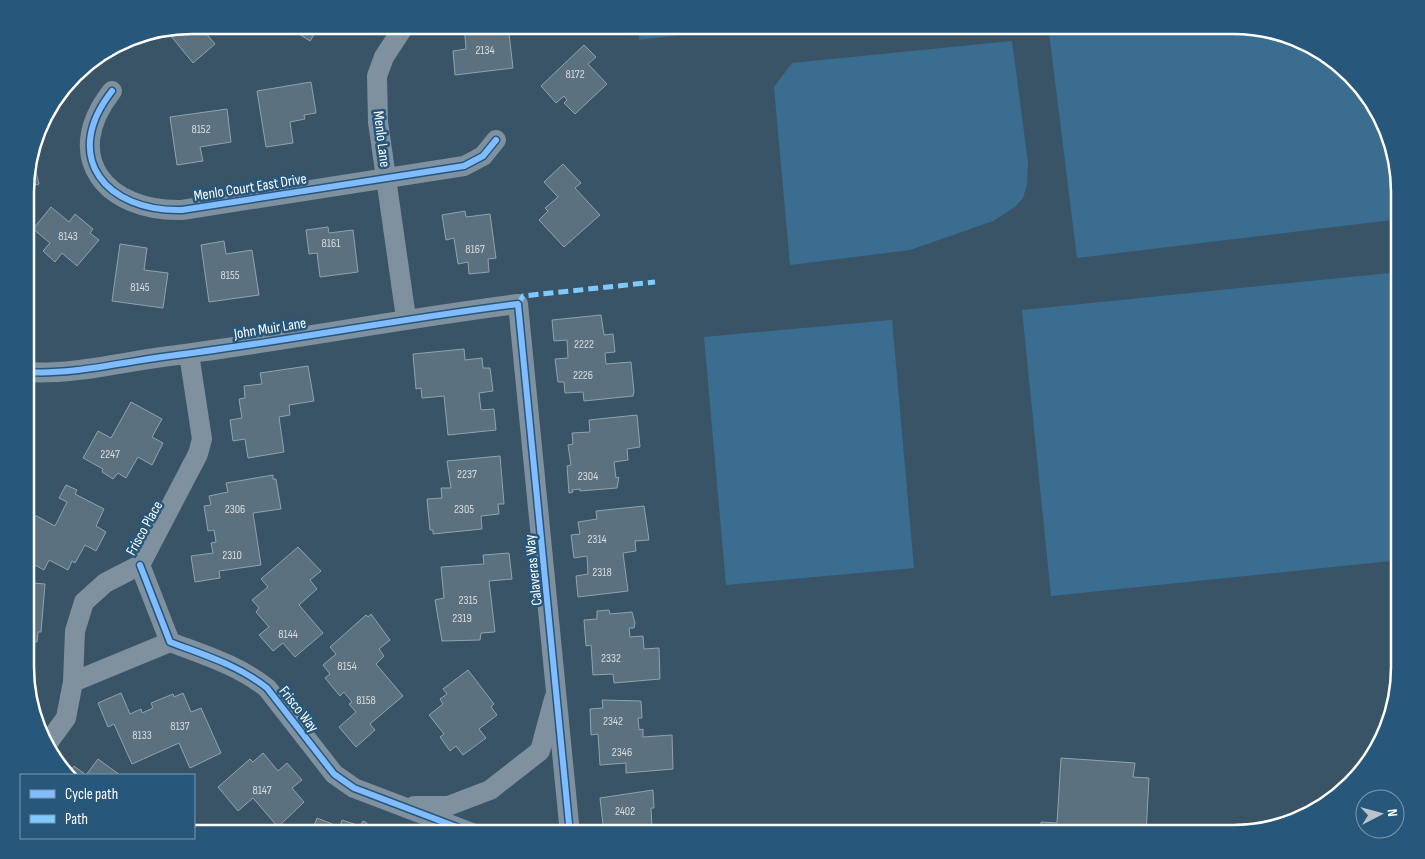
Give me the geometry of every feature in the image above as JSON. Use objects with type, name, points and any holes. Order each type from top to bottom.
[{"type":"street","name":"Menlo Lane","points":[[399,34],[384,57],[377,76],[378,122],[406,318]]},
{"type":"street","name":"Menlo Court East Drive","points":[[112,91],[97,112],[93,122],[89,152],[98,175],[108,186],[122,198],[144,207],[182,210],[471,164],[484,156],[496,140]]},
{"type":"street","name":"John Muir Lane","points":[[34,372],[62,371],[188,354],[406,318],[518,304]]},
{"type":"street","name":"Calaveras Way","points":[[518,304],[569,825]]},
{"type":"street","name":"Frisco Place","points":[[51,739],[66,718],[73,682],[75,631],[84,602],[104,583],[140,565],[198,454],[202,439],[188,354]]},
{"type":"street","points":[[73,682],[170,642],[140,565]]},
{"type":"street","name":"Frisco Way","points":[[170,642],[234,666],[266,688],[334,774],[354,788],[451,825]]},
{"type":"street","points":[[400,806],[448,806],[490,790],[540,751],[557,688]]},
{"type":"shaded area","points":[[638,34],[689,34],[639,40]]},
{"type":"shaded area","points":[[1049,34],[1233,34],[1254,35],[1274,39],[1312,55],[1345,80],[1370,113],[1383,141],[1391,182],[1391,220],[1077,258]]},
{"type":"shaded area","points":[[1012,41],[1028,163],[1027,184],[1023,198],[1015,207],[993,221],[910,250],[790,265],[774,87],[792,63]]},
{"type":"shaded area","points":[[1391,273],[1391,561],[1051,596],[1022,310]]},
{"type":"shaded area","points":[[892,320],[914,568],[726,585],[704,337]]},
{"type":"building","points":[[207,34],[215,44],[193,63],[171,36]]},
{"type":"building","points":[[299,34],[314,34],[310,41]]},
{"type":"building","points":[[465,34],[509,34],[513,68],[455,75],[453,51],[466,49]]},
{"type":"building","points":[[584,45],[596,57],[588,64],[607,84],[575,114],[564,103],[567,100],[564,96],[556,103],[541,86]]},
{"type":"building","points":[[311,82],[316,113],[304,115],[305,119],[290,122],[293,143],[266,147],[257,91]]},
{"type":"building","points":[[227,109],[231,142],[200,147],[203,161],[177,165],[170,117]]},
{"type":"building","points":[[563,164],[581,183],[575,188],[600,215],[564,247],[539,220],[548,211],[545,208],[558,197],[544,182]]},
{"type":"building","points":[[35,170],[39,184],[34,185]]},
{"type":"building","points":[[51,207],[69,222],[75,214],[93,229],[90,233],[99,240],[77,266],[62,253],[55,262],[43,251],[50,243],[34,228]]},
{"type":"building","points":[[465,211],[466,217],[490,214],[496,258],[488,259],[489,272],[469,274],[468,262],[458,264],[454,238],[446,240],[442,215]]},
{"type":"building","points":[[328,227],[329,233],[353,230],[358,272],[320,277],[317,253],[309,254],[306,230]]},
{"type":"building","points":[[224,241],[226,254],[252,250],[259,295],[209,302],[201,245]]},
{"type":"building","points":[[120,244],[147,248],[144,270],[168,273],[163,308],[112,301]]},
{"type":"building","points":[[601,315],[604,335],[613,334],[615,352],[605,353],[606,364],[631,362],[634,392],[633,396],[584,401],[583,392],[565,393],[564,382],[558,382],[555,359],[568,358],[567,340],[554,341],[552,320]]},
{"type":"building","points":[[464,349],[465,360],[482,358],[483,368],[490,368],[493,391],[479,393],[481,410],[494,409],[496,430],[448,435],[444,396],[422,398],[421,388],[416,389],[413,354]]},
{"type":"building","points":[[308,366],[314,401],[289,405],[290,415],[279,417],[284,452],[248,458],[245,439],[233,441],[230,420],[242,418],[239,399],[245,398],[244,386],[262,384],[260,373]]},
{"type":"building","points":[[131,402],[162,419],[152,437],[163,443],[152,465],[138,457],[126,478],[118,473],[113,479],[102,472],[103,469],[83,458],[98,431],[111,438]]},
{"type":"building","points":[[637,415],[640,447],[627,449],[628,460],[614,462],[616,478],[619,477],[617,488],[580,491],[580,489],[572,490],[573,492],[569,493],[567,466],[571,465],[568,445],[573,444],[572,433],[590,432],[589,420]]},
{"type":"building","points":[[500,456],[504,504],[498,504],[499,514],[481,516],[482,529],[433,534],[433,530],[430,530],[427,499],[442,498],[441,488],[451,488],[447,461]]},
{"type":"building","points":[[273,475],[273,479],[276,479],[281,509],[253,513],[261,565],[219,571],[220,578],[195,582],[191,556],[213,553],[211,543],[216,542],[214,530],[208,531],[204,506],[211,505],[209,496],[228,492],[226,483]]},
{"type":"building","points":[[66,485],[77,490],[75,494],[104,509],[96,526],[106,532],[96,551],[85,545],[75,563],[72,561],[68,570],[49,560],[44,570],[34,564],[34,515],[55,526],[67,502],[59,498]]},
{"type":"building","points":[[644,506],[649,540],[635,541],[636,551],[623,553],[628,591],[578,597],[576,576],[588,574],[587,556],[574,558],[571,535],[580,534],[578,522],[597,519],[596,511]]},
{"type":"building","points":[[298,547],[321,571],[310,580],[317,589],[299,605],[323,633],[295,657],[283,643],[273,651],[259,635],[269,627],[256,612],[259,608],[252,600],[268,587],[261,579]]},
{"type":"building","points":[[509,553],[512,579],[489,581],[495,632],[481,633],[480,640],[442,641],[435,600],[444,598],[441,567],[484,564],[483,555]]},
{"type":"building","points":[[34,583],[45,584],[41,632],[38,632],[37,642],[34,642]]},
{"type":"building","points":[[609,610],[610,614],[632,612],[635,623],[634,628],[629,628],[630,637],[643,636],[644,649],[659,648],[660,679],[614,683],[613,674],[593,675],[591,645],[586,646],[584,620],[597,619],[597,611]]},
{"type":"building","points":[[371,614],[390,640],[379,649],[384,656],[376,664],[403,696],[370,724],[375,730],[356,747],[339,727],[356,712],[349,704],[352,702],[344,692],[340,696],[325,678],[330,674],[323,665],[336,654],[330,647],[366,615],[368,617]]},
{"type":"building","points":[[468,670],[494,704],[491,707],[497,715],[479,729],[486,738],[463,755],[456,746],[450,751],[440,737],[444,734],[429,715],[443,704],[440,699],[447,694],[443,689]]},
{"type":"building","points":[[121,693],[130,714],[141,709],[142,713],[153,708],[151,703],[173,694],[174,697],[183,693],[191,712],[201,708],[221,753],[190,768],[179,743],[132,764],[114,724],[108,727],[98,703]]},
{"type":"building","points":[[602,700],[641,701],[642,718],[638,718],[639,730],[643,729],[643,737],[672,735],[673,769],[626,773],[626,763],[600,765],[598,734],[591,735],[590,709],[603,708]]},
{"type":"building","points":[[263,753],[278,771],[287,763],[302,780],[292,788],[304,802],[280,825],[276,825],[253,798],[238,811],[218,787],[250,759],[253,762]]},
{"type":"building","points":[[1061,758],[1135,763],[1133,777],[1149,778],[1146,825],[1041,825],[1041,822],[1057,823]]},
{"type":"building","points":[[98,759],[119,774],[87,774]]},
{"type":"building","points":[[74,766],[85,774],[76,774],[72,769]]},
{"type":"building","points":[[653,790],[654,808],[651,808],[652,825],[603,825],[600,798]]},
{"type":"building","points":[[317,818],[335,825],[314,825]]},
{"type":"building","points":[[342,820],[357,825],[341,825]]},
{"type":"building","points":[[363,821],[367,823],[366,825],[361,825]]},
{"type":"marked path","points":[[518,304],[523,296],[655,282]]},
{"type":"cycle path","points":[[112,91],[97,115],[90,138],[91,158],[99,176],[113,191],[132,202],[155,208],[182,210],[464,166],[483,156],[496,140]]},
{"type":"cycle path","points":[[34,372],[60,372],[94,368],[518,304],[569,825]]},
{"type":"cycle path","points":[[140,565],[170,642],[233,667],[267,688],[334,774],[354,788],[451,825]]}]
